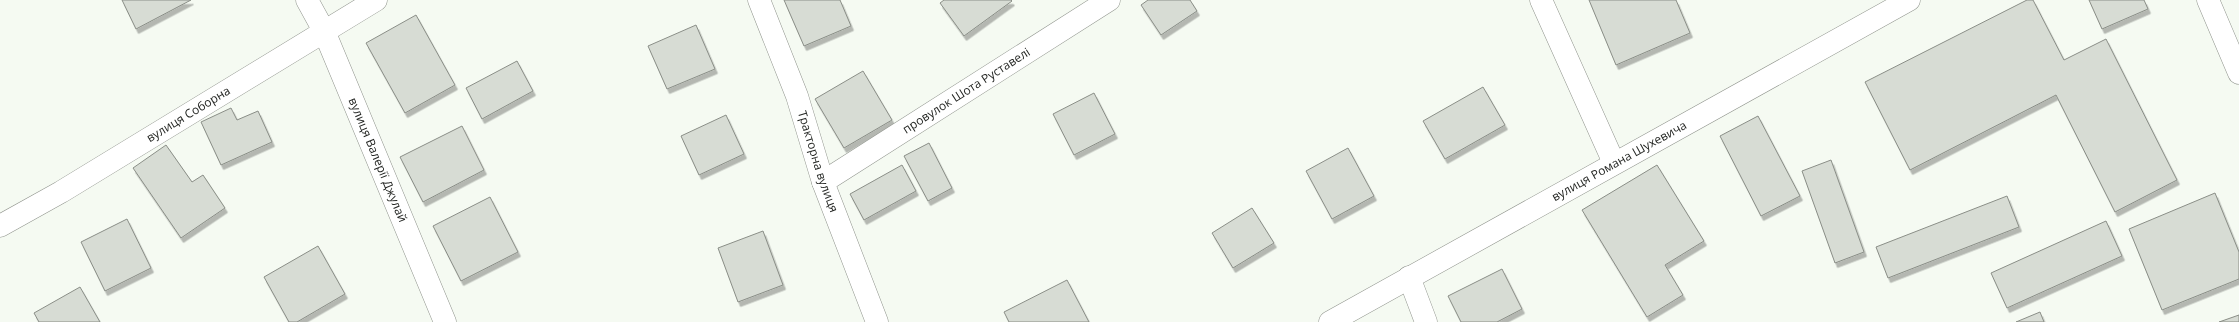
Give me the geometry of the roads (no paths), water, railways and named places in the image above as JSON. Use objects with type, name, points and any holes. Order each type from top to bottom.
[{"type":"street","name":"вулиця Валерії Джулай","points":[[307,0],[324,31],[445,322]]},
{"type":"street","name":"вулиця Соборна","points":[[0,226],[61,192],[376,0]]},
{"type":"street","name":"Тракторна вулиця","points":[[759,0],[797,96],[823,182],[877,322]]},
{"type":"street","name":"провулок Шота Руставелі","points":[[823,182],[1109,0]]},
{"type":"street","points":[[1541,0],[1614,162]]},
{"type":"street","name":"вулиця Романа Шухевича","points":[[1330,322],[1614,162],[1909,0]]},
{"type":"street","points":[[2208,0],[2239,73]]},
{"type":"street","points":[[1409,277],[1426,322]]}]
